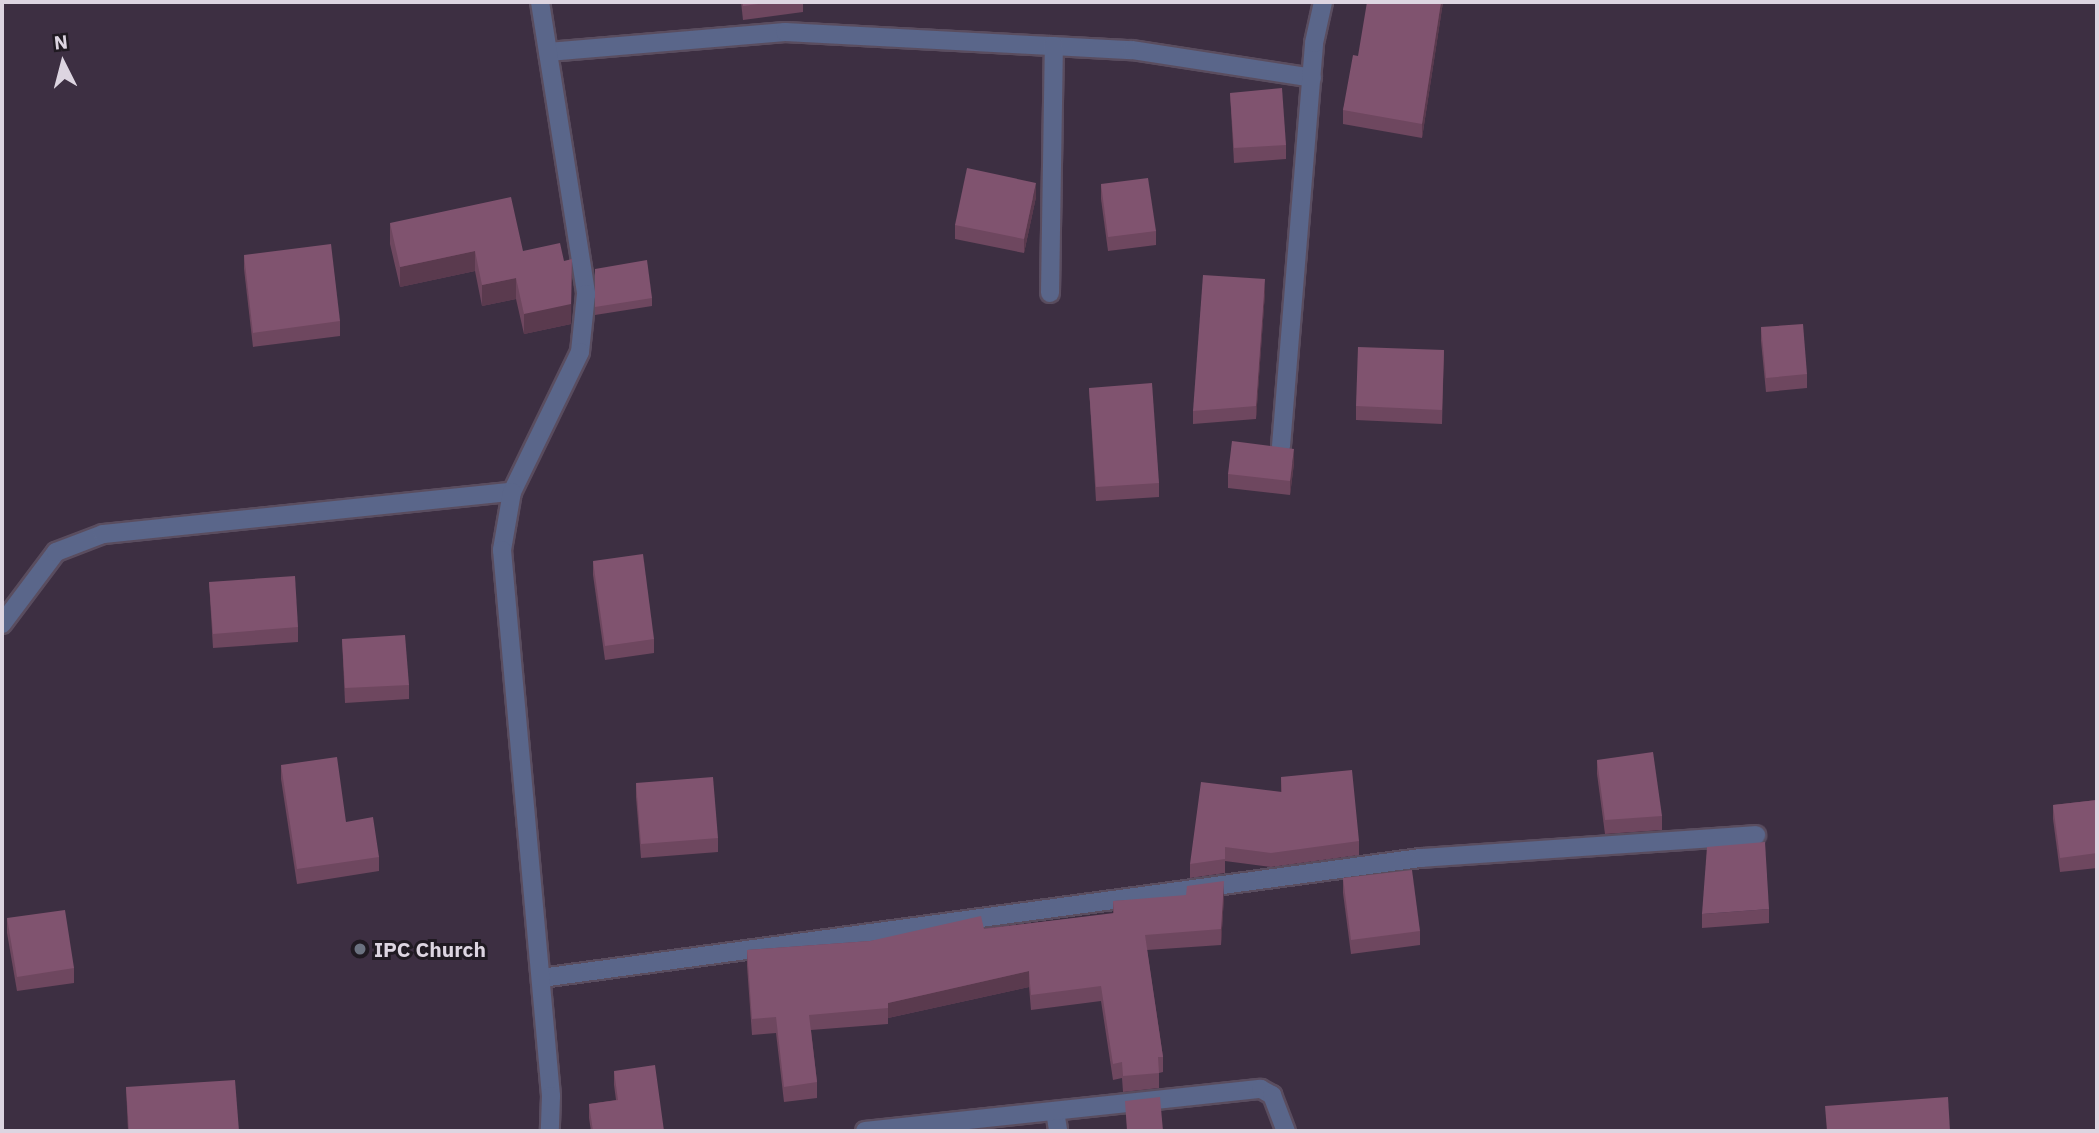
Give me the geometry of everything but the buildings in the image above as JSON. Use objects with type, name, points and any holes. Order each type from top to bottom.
[{"type":"street","points":[[540,2],[586,294],[579,352],[512,492],[502,550],[541,978],[550,1131]]},
{"type":"street","points":[[1281,446],[1312,78],[1323,2]]},
{"type":"street","points":[[548,52],[786,32],[1132,50],[1312,78]]},
{"type":"street","points":[[1051,292],[1054,46]]},
{"type":"street","points":[[2,624],[56,552],[103,534],[512,492]]},
{"type":"street","points":[[541,978],[1421,858],[1756,835]]},
{"type":"street","points":[[865,1131],[1261,1089],[1272,1095],[1286,1131]]},
{"type":"street","points":[[1055,1111],[1058,1131]]},
{"type":"place","name":"IPC Church","points":[[360,949]]}]
